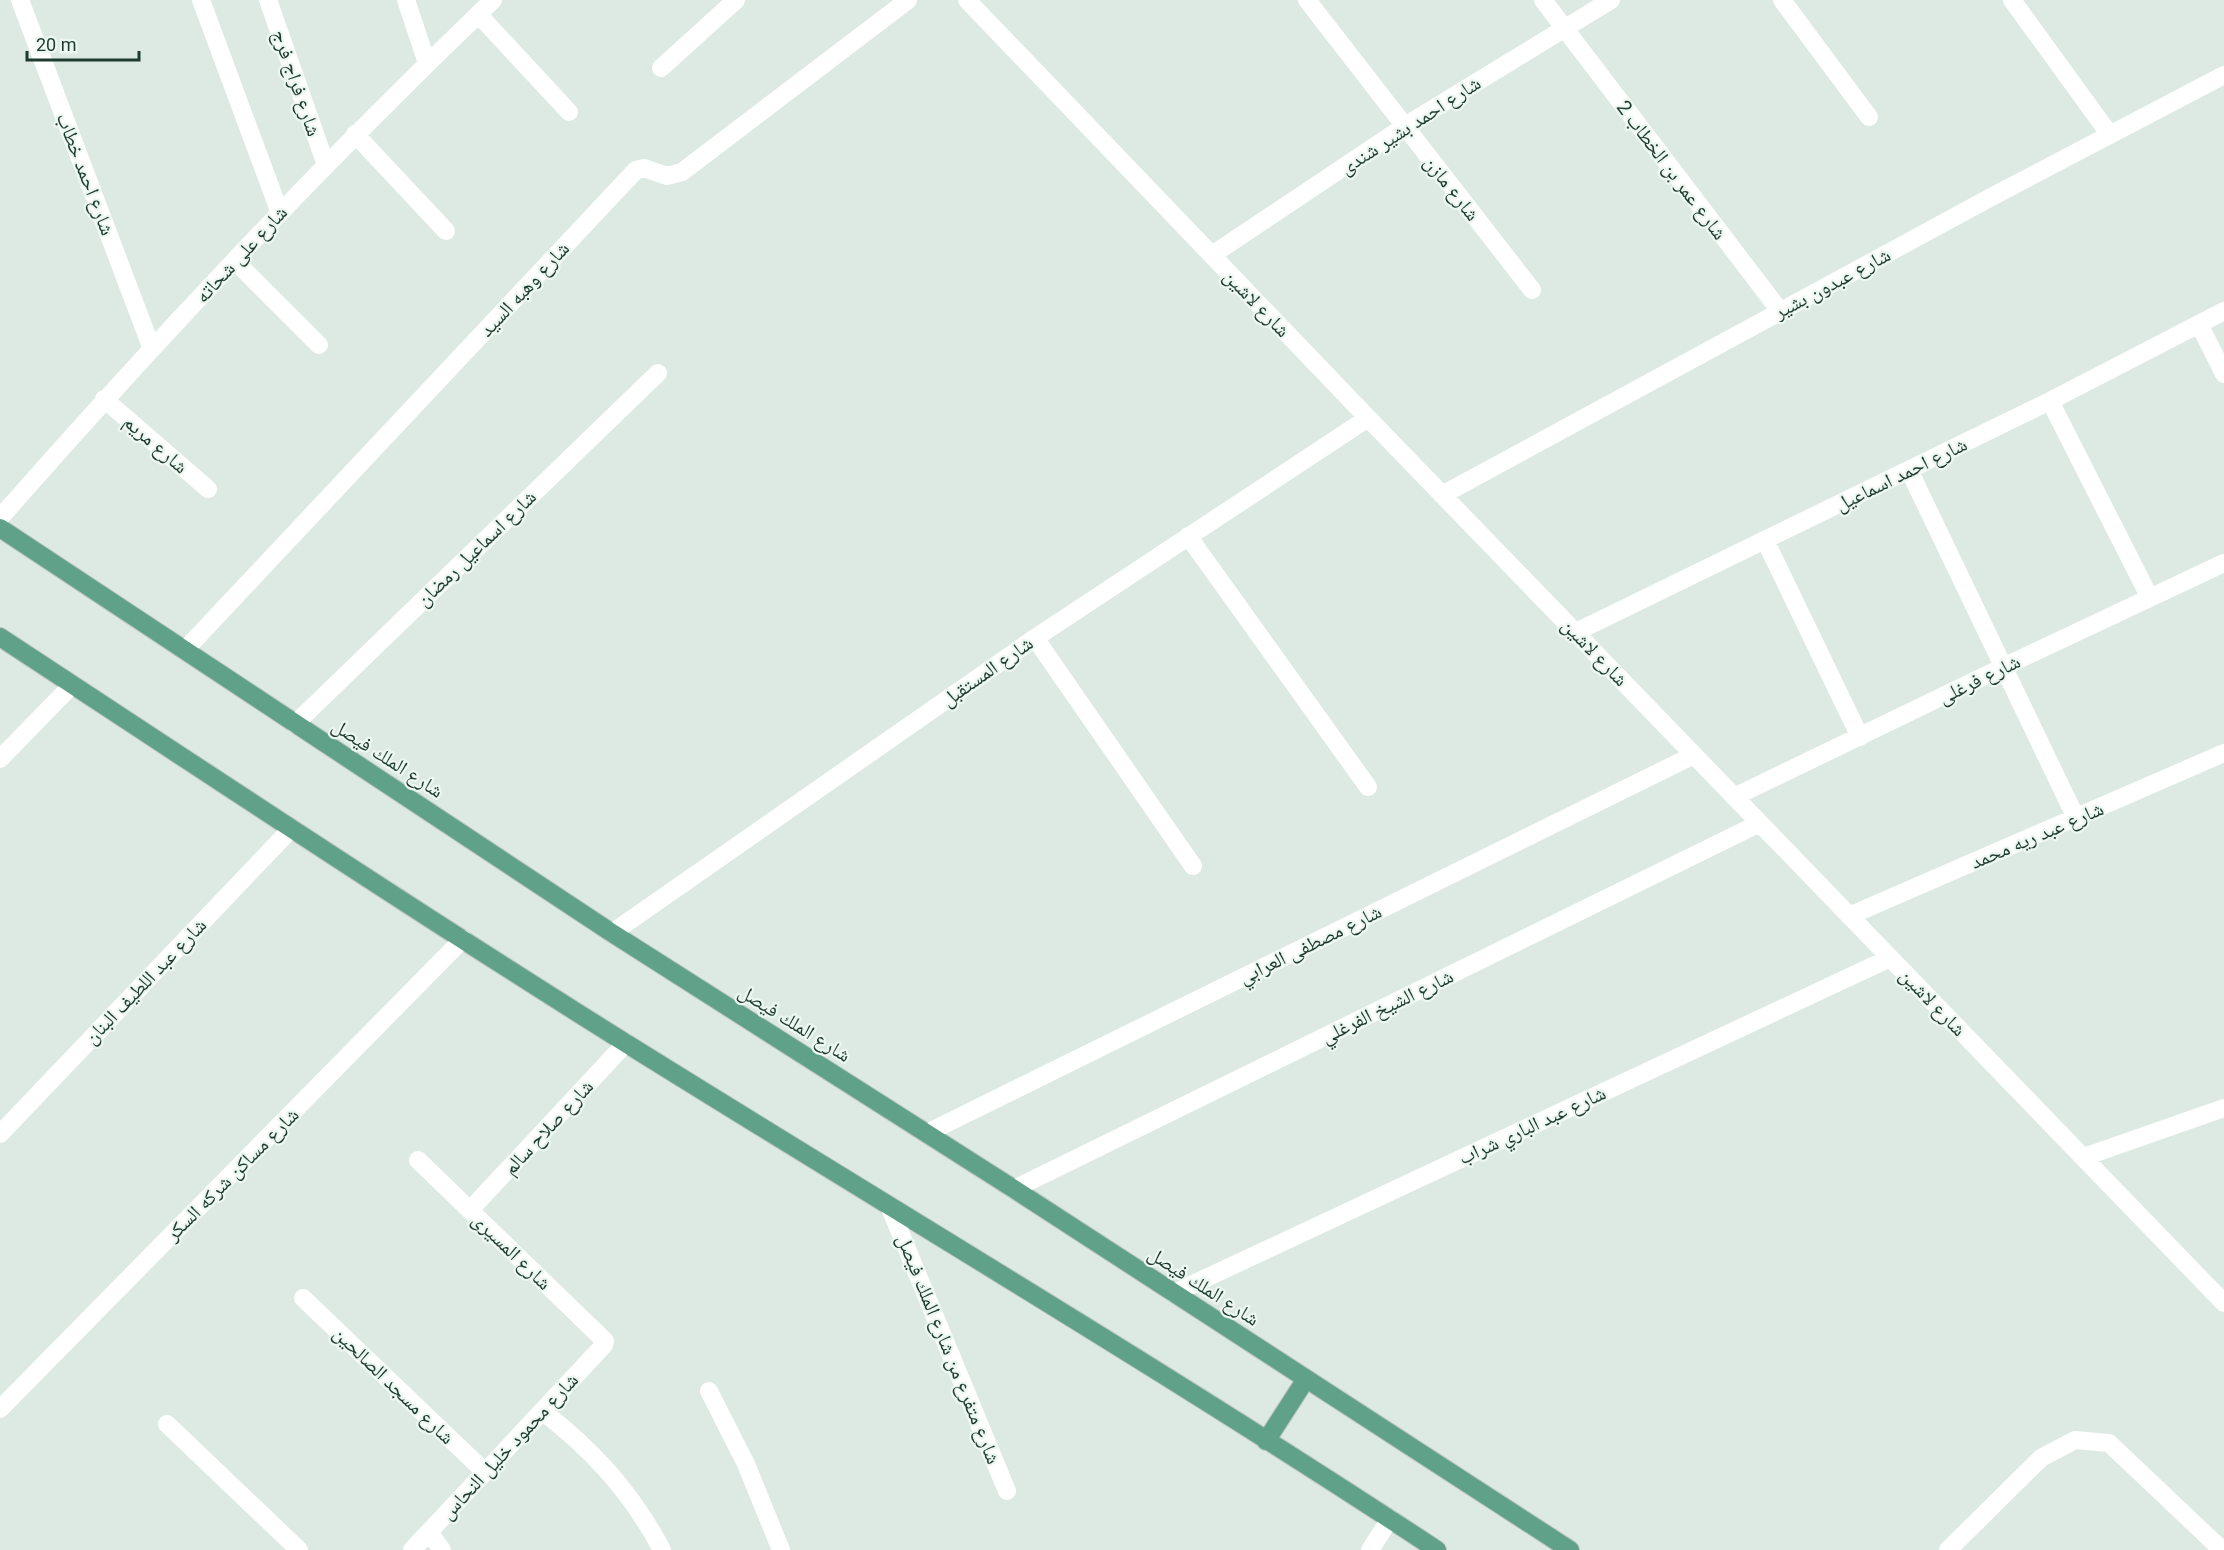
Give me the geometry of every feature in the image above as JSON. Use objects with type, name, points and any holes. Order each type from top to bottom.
[{"type":"main road","name":"شارع الملك فيصل","points":[[0,528],[612,933],[927,1132],[1570,1550]]},
{"type":"main road","points":[[0,637],[291,829],[626,1043],[890,1208],[1106,1338],[1437,1550]]},
{"type":"main road","points":[[1266,1441],[1306,1379]]},
{"type":"street","name":"شارع احمد خطاب","points":[[20,0],[152,349]]},
{"type":"street","points":[[201,0],[280,213]]},
{"type":"street","name":"شارع فراج فرج","points":[[268,0],[326,165]]},
{"type":"street","points":[[406,0],[427,63]]},
{"type":"street","name":"شارع على شحاته","points":[[0,518],[104,399],[355,134],[493,0]]},
{"type":"street","points":[[661,68],[735,0]]},
{"type":"street","name":"شارع وهبه السيد","points":[[185,651],[636,170],[644,168],[667,176],[682,172],[908,0]]},
{"type":"street","name":"شارع لاشين","points":[[967,0],[1442,495],[2224,1303]]},
{"type":"street","name":"شارع مازن","points":[[1307,0],[1532,290]]},
{"type":"street","name":"شارع عمر بن الخطاب 2","points":[[1543,0],[1780,311]]},
{"type":"street","name":"شارع احمد بشير شندى","points":[[1212,255],[1405,126],[1611,0]]},
{"type":"street","points":[[1782,0],[1869,117]]},
{"type":"street","points":[[2012,0],[2110,135]]},
{"type":"street","points":[[478,14],[569,112]]},
{"type":"street","name":"شارع عبدون بشير","points":[[1442,495],[1995,195],[2224,75]]},
{"type":"street","points":[[355,134],[446,231]]},
{"type":"street","points":[[235,261],[320,345]]},
{"type":"street","name":"شارع احمد اسماعيل","points":[[1575,632],[1909,470],[2224,310]]},
{"type":"street","points":[[2199,324],[2224,374]]},
{"type":"street","name":"شارع اسماعيل رمضان","points":[[295,724],[658,373]]},
{"type":"street","name":"شارع مريم","points":[[104,399],[208,489]]},
{"type":"street","points":[[2050,400],[2150,598]]},
{"type":"street","name":"شارع المستقبل","points":[[612,933],[1035,638],[1368,418]]},
{"type":"street","points":[[1909,470],[2076,818]]},
{"type":"street","points":[[1188,536],[1368,787]]},
{"type":"street","points":[[1765,540],[1860,737]]},
{"type":"street","name":"شارع فرغلى","points":[[1734,797],[2003,666],[2224,563]]},
{"type":"street","points":[[1035,638],[1193,866]]},
{"type":"street","points":[[0,759],[72,685]]},
{"type":"street","name":"شارع عبد ريه محمد","points":[[1849,916],[2224,753]]},
{"type":"street","name":"شارع مصطفى العرابي","points":[[927,1132],[1694,755]]},
{"type":"street","name":"شارع الشيخ الفرغلي","points":[[1014,1189],[1760,823]]},
{"type":"street","name":"شارع عبد اللطيف البنان","points":[[0,1134],[291,829]]},
{"type":"street","name":"شارع مساكن شركه السكر","points":[[0,1409],[463,939]]},
{"type":"street","name":"شارع عبد الباري شراب","points":[[1174,1293],[1890,958]]},
{"type":"street","name":"شارع صلاح سالم","points":[[470,1210],[626,1043]]},
{"type":"street","points":[[2084,1157],[2224,1108]]},
{"type":"street","name":"شارع المسيرى","points":[[418,1160],[605,1341]]},
{"type":"street","name":"شارع متفرع من شارع الملك فيصل","points":[[890,1208],[1007,1491]]},
{"type":"street","name":"شارع مسجد الصالحين","points":[[303,1298],[485,1472]]},
{"type":"street","name":"شارع محمود خليل النحاس","points":[[412,1550],[604,1345],[605,1341]]},
{"type":"street","points":[[709,1391],[746,1464],[781,1550]]},
{"type":"street","points":[[542,1411],[572,1434],[600,1461],[625,1490],[662,1550]]},
{"type":"street","points":[[167,1424],[299,1550]]},
{"type":"street","points":[[1948,1550],[2041,1458],[2075,1440],[2109,1443],[2222,1550]]},
{"type":"street","points":[[1370,1550],[1390,1519]]},
{"type":"street","points":[[429,1532],[442,1550]]}]
